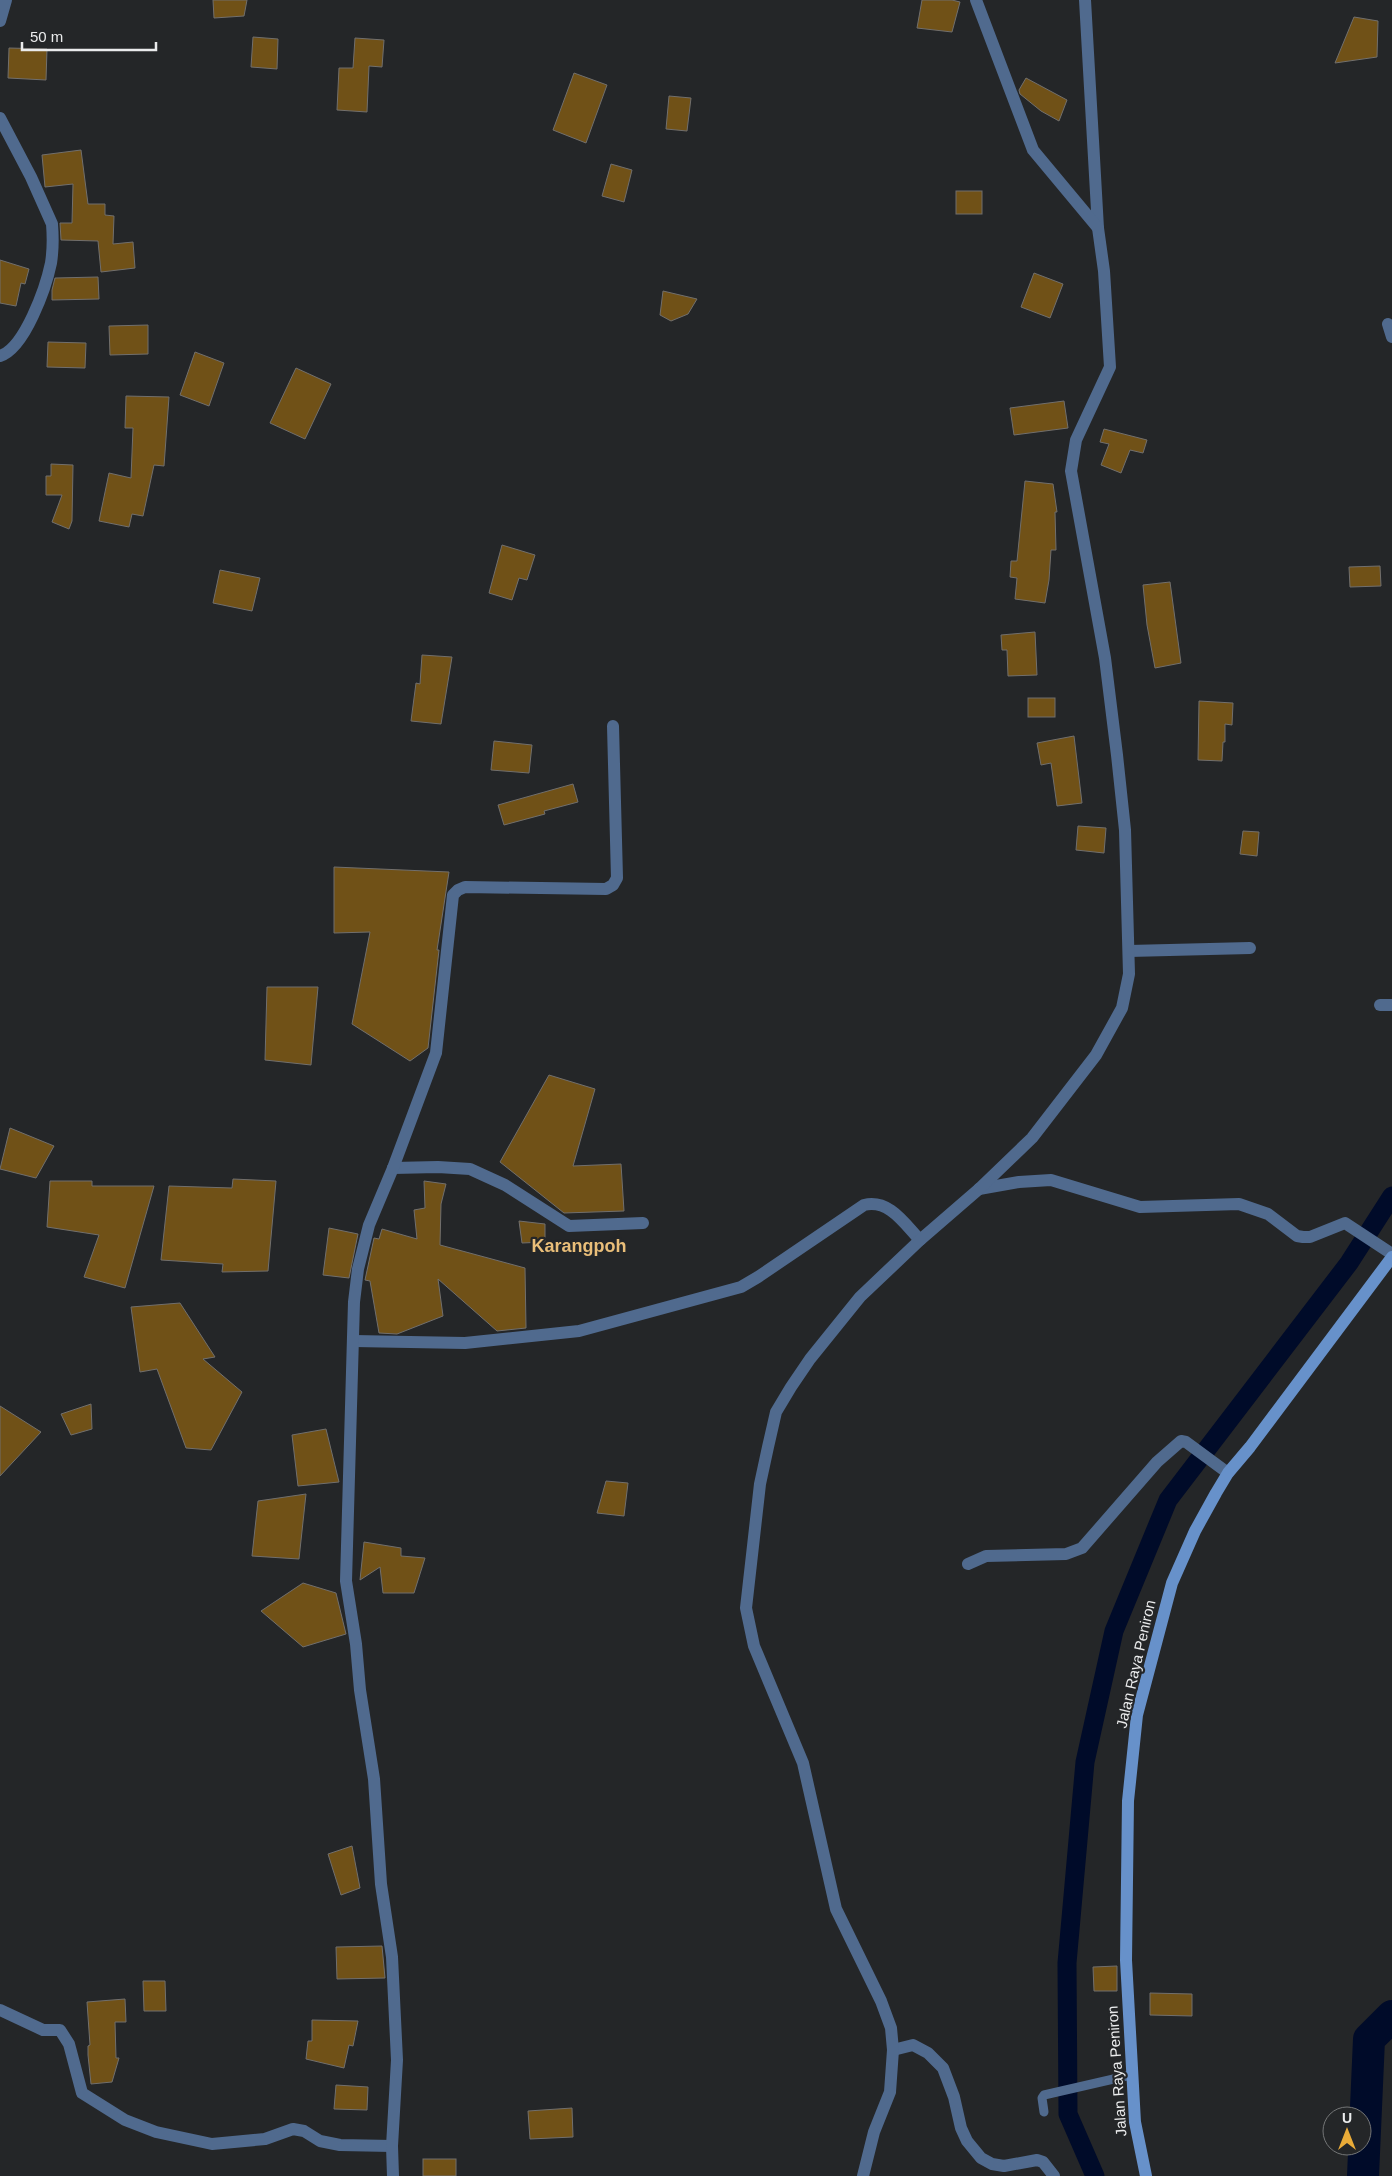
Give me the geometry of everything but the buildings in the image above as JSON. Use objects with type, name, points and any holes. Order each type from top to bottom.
[{"type":"main road","name":"Jalan Raya Peniron","points":[[1146,2176],[1135,2122],[1131,2075],[1126,1960],[1128,1801],[1137,1715],[1172,1583],[1195,1531],[1228,1472],[1250,1446],[1392,1256]]},
{"type":"street","points":[[0,21],[6,0]]},
{"type":"street","points":[[976,0],[1033,150],[1098,228]]},
{"type":"street","points":[[863,2176],[874,2132],[890,2092],[893,2050],[891,2028],[881,2001],[836,1908],[803,1764],[754,1646],[746,1608],[760,1484],[776,1412],[810,1358],[860,1297],[1032,1138],[1096,1055],[1122,1008],[1129,974],[1125,830],[1105,658],[1071,471],[1076,440],[1110,367],[1104,271],[1098,228],[1085,0]]},
{"type":"street","points":[[0,118],[31,177],[52,224],[50,266],[37,306],[18,343],[0,356]]},
{"type":"street","points":[[1388,324],[1392,337]]},
{"type":"street","points":[[393,2176],[392,2146],[397,2060],[392,1957],[381,1884],[374,1778],[346,1581],[354,1302],[358,1269],[369,1225],[393,1168],[436,1052],[454,895],[458,890],[465,887],[606,889],[613,885],[617,878],[613,726]]},
{"type":"street","points":[[1129,951],[1250,948]]},
{"type":"street","points":[[393,1168],[438,1166],[470,1169],[505,1184],[569,1226],[643,1223]]},
{"type":"street","points":[[979,1189],[1019,1182],[1051,1180],[1140,1207],[1239,1204],[1268,1214],[1297,1236],[1310,1237],[1342,1223],[1348,1224],[1392,1256]]},
{"type":"street","points":[[354,1341],[465,1343],[579,1331],[741,1287],[864,1205],[888,1207],[920,1240]]},
{"type":"street","points":[[968,1564],[986,1556],[1066,1554],[1082,1548],[1163,1457],[1181,1441],[1190,1445],[1228,1472]]},
{"type":"street","points":[[0,2010],[43,2030],[60,2030],[69,2044],[82,2092],[126,2120],[156,2132],[212,2144],[265,2139],[293,2128],[304,2131],[320,2141],[340,2145],[392,2146]]},
{"type":"street","points":[[893,2050],[913,2045],[928,2053],[943,2068],[954,2097],[964,2135],[981,2158],[992,2164],[1004,2166],[1037,2160],[1043,2162],[1054,2176]]},
{"type":"lane","points":[[1044,2112],[1042,2096],[1131,2075]]},
{"type":"waterway","points":[[1095,2176],[1068,2114],[1067,1963],[1085,1762],[1114,1631],[1168,1500],[1349,1263],[1392,1196]]},
{"type":"waterway","points":[[1363,2176],[1369,2039],[1392,2016]]},
{"type":"district","name":"Karangpoh","points":[[579,1246]]}]
